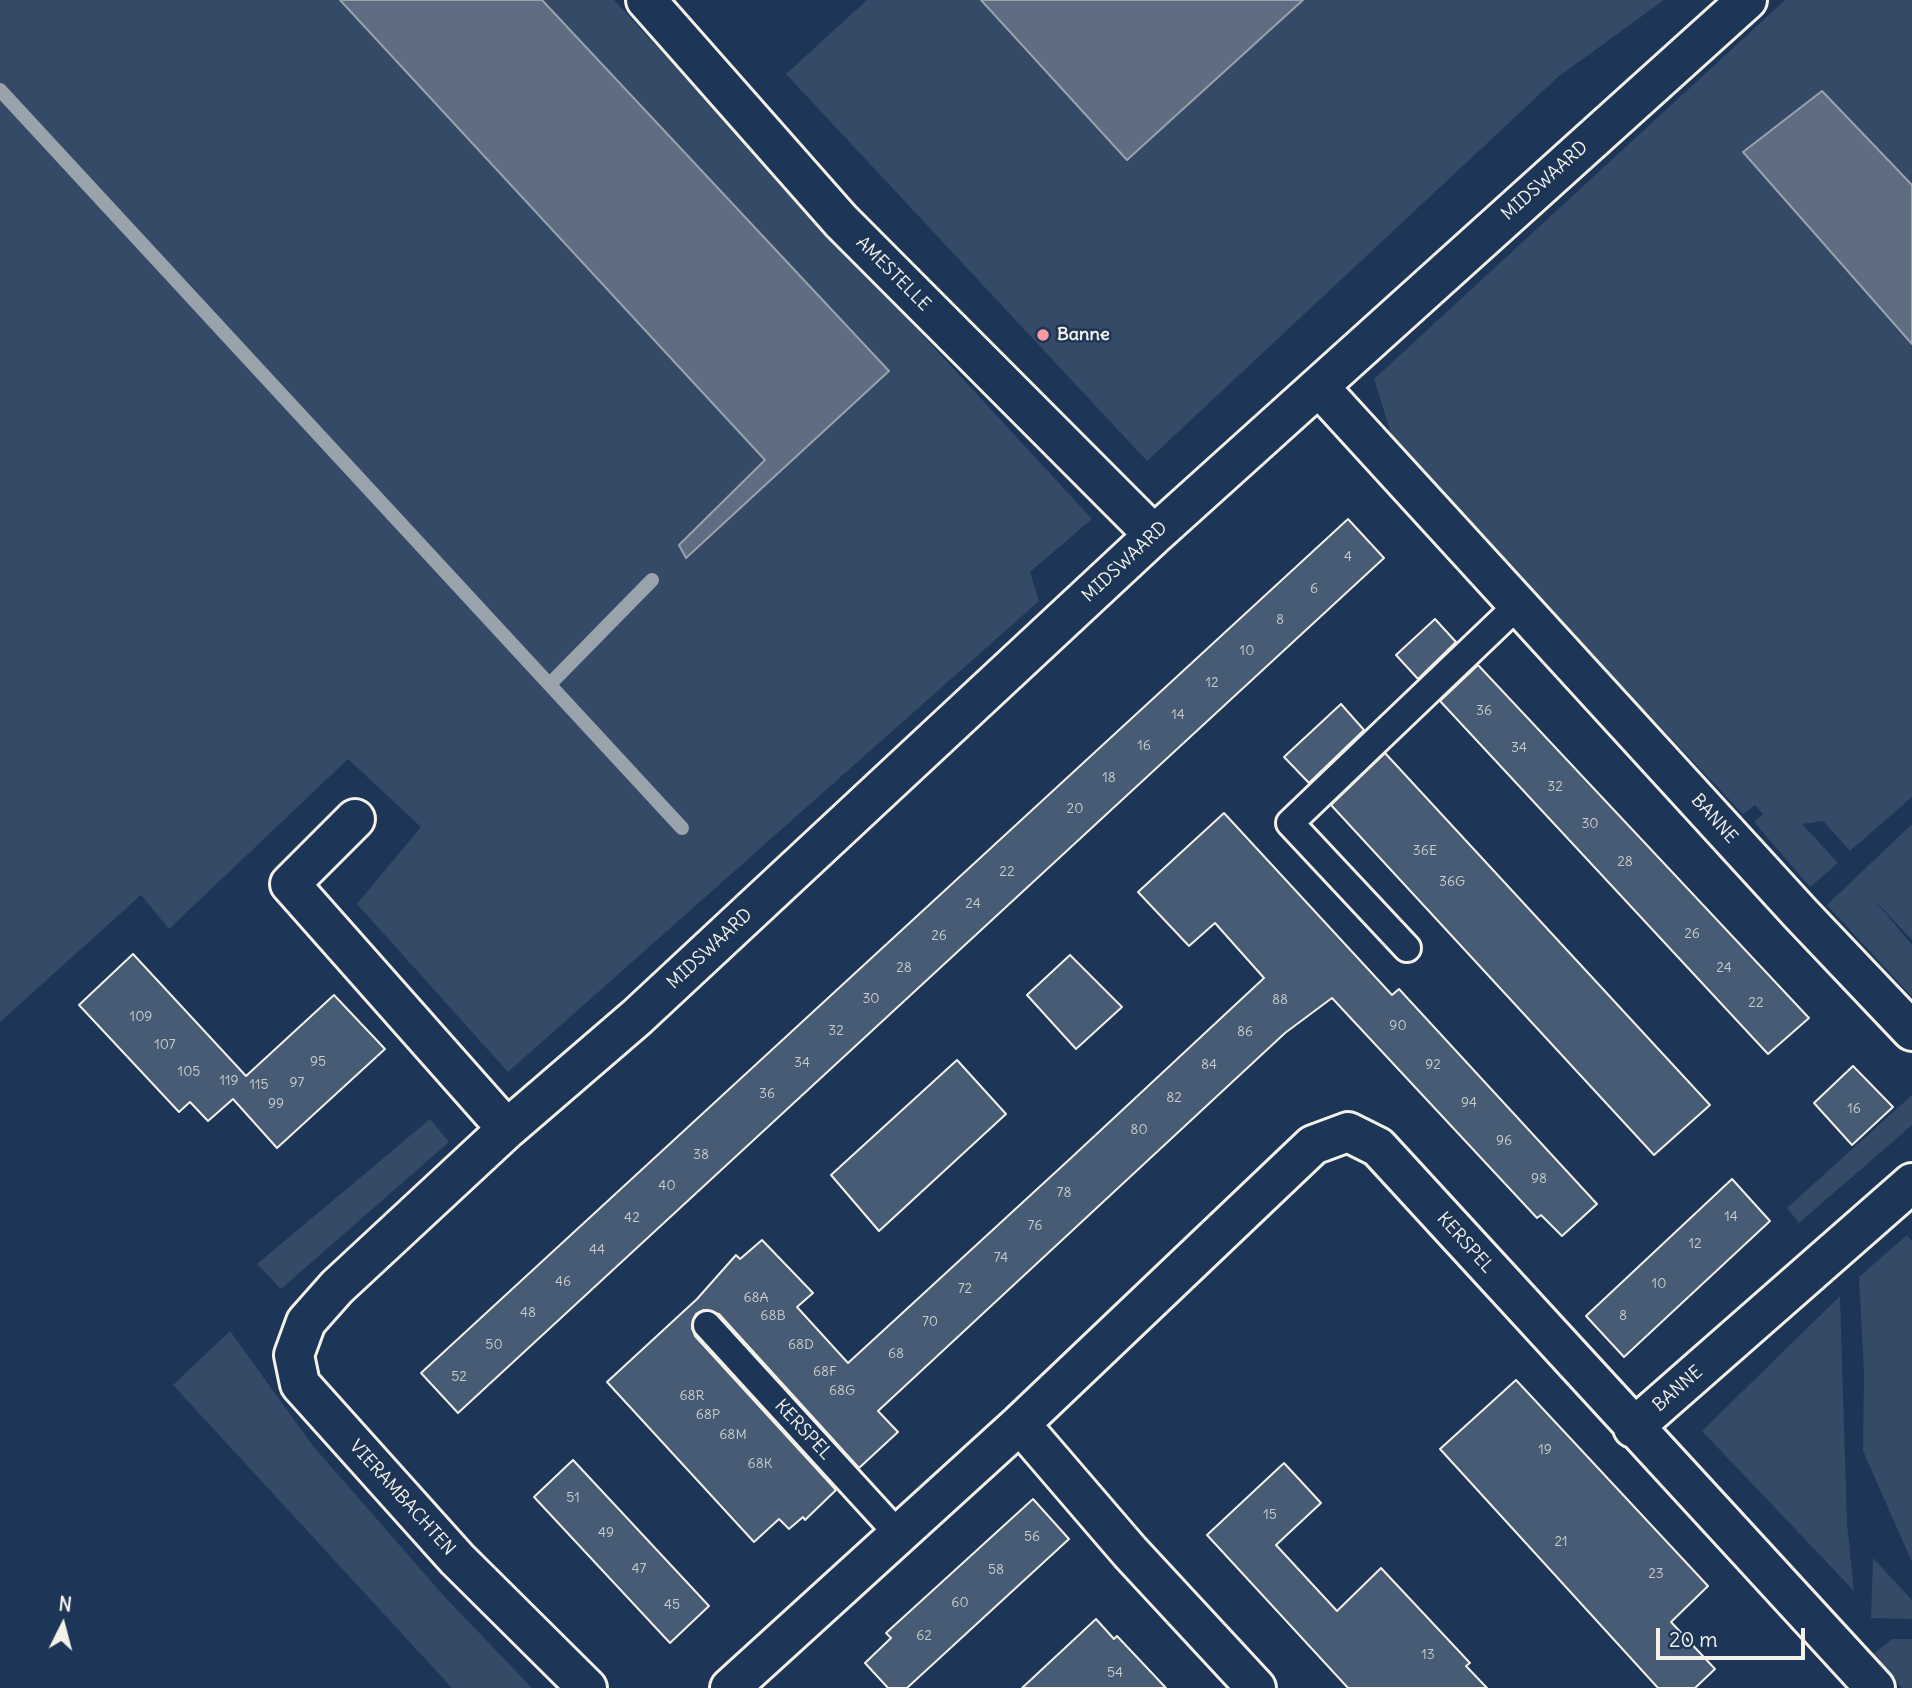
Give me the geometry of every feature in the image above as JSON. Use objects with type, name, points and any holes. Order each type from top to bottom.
[{"type":"street","name":"AMESTELLE","points":[[646,0],[841,222],[1154,535]]},
{"type":"street","name":"MIDSWAARD","points":[[337,1287],[507,1129],[637,1017],[1154,535],[1747,0]]},
{"type":"street","name":"BANNE","points":[[1319,387],[1912,1031]]},
{"type":"street","points":[[355,819],[290,884],[507,1129]]},
{"type":"street","name":"KERSPEL","points":[[730,1688],[900,1535],[1313,1145],[1348,1132],[1378,1147],[1875,1688]]},
{"type":"street","name":"BANNE","points":[[1633,1427],[1912,1183]]},
{"type":"street","name":"VIERAMBACHTEN","points":[[337,1287],[306,1322],[294,1355],[300,1384],[457,1559],[587,1688]]},
{"type":"street","points":[[1020,1423],[1130,1552],[1256,1688]]},
{"type":"lane","points":[[1407,947],[1290,824],[1518,605]]},
{"type":"lane","name":"KERSPEL","points":[[707,1325],[900,1535]]},
{"type":"shaded area","points":[[0,0],[340,0],[766,460],[679,544],[888,370],[542,0],[614,0],[1092,519],[1030,572],[1039,601],[508,1072],[357,904],[421,827],[348,759],[169,929],[141,895],[0,1022]]},
{"type":"shaded area","points":[[340,0],[542,0],[889,371],[686,558],[679,545],[765,460]]},
{"type":"shaded area","points":[[867,0],[981,0],[1127,160],[1303,0],[1664,0],[1558,77],[1147,461],[786,74]]},
{"type":"shaded area","points":[[981,0],[1303,0],[1127,160]]},
{"type":"shaded area","points":[[1785,0],[1912,0],[1912,185],[1823,91],[1743,152],[1912,344],[1912,797],[1850,851],[1823,821],[1802,824],[1838,863],[1810,887],[1754,822],[1763,814],[1755,805],[1743,814],[1396,449],[1374,379]]},
{"type":"shaded area","points":[[1822,91],[1912,185],[1912,344],[1743,152]]},
{"type":"shaded area","points":[[1912,824],[1912,940],[1872,897],[1912,945],[1912,997],[1827,905]]},
{"type":"shaded area","points":[[1912,1095],[1912,1125],[1799,1223],[1787,1208]]},
{"type":"shaded area","points":[[430,1119],[449,1142],[281,1289],[257,1264]]},
{"type":"shaded area","points":[[1907,1235],[1912,1241],[1912,1562],[1863,1451],[1864,1374],[1859,1277]]},
{"type":"shaded area","points":[[1840,1296],[1847,1524],[1854,1591],[1702,1431]]},
{"type":"shaded area","points":[[230,1331],[313,1446],[444,1596],[532,1688],[452,1688],[173,1385]]},
{"type":"shaded area","points":[[1873,1558],[1912,1600],[1912,1619],[1871,1618]]},
{"type":"shaded area","points":[[1892,1639],[1912,1639],[1912,1688],[1902,1688],[1872,1655]]},
{"type":"building","points":[[1348,519],[1384,558],[458,1413],[421,1373]]},
{"type":"building","points":[[1435,619],[1456,642],[1418,679],[1396,655]]},
{"type":"building","points":[[1478,665],[1809,1018],[1768,1054],[1440,701]]},
{"type":"building","points":[[1341,704],[1364,730],[1309,783],[1284,757]]},
{"type":"building","points":[[1385,753],[1710,1105],[1654,1155],[1331,805]]},
{"type":"building","points":[[1224,813],[1392,995],[1399,989],[1597,1204],[1562,1236],[1541,1215],[1537,1218],[1332,998],[1285,1033],[878,1411],[898,1432],[859,1468],[719,1314],[704,1310],[696,1314],[692,1328],[695,1336],[836,1490],[805,1520],[803,1517],[789,1529],[779,1519],[754,1542],[607,1382],[697,1299],[736,1255],[740,1259],[762,1240],[813,1293],[797,1307],[848,1363],[1072,1157],[1264,978],[1215,923],[1189,946],[1138,892]]},
{"type":"building","points":[[133,954],[246,1076],[334,995],[385,1049],[277,1148],[233,1099],[208,1121],[190,1102],[179,1112],[79,1005]]},
{"type":"building","points":[[1070,955],[1122,1007],[1076,1049],[1027,995]]},
{"type":"building","points":[[957,1060],[1006,1114],[879,1231],[831,1175]]},
{"type":"building","points":[[1853,1066],[1893,1107],[1852,1145],[1814,1103]]},
{"type":"building","points":[[1732,1179],[1770,1221],[1624,1357],[1586,1316]]},
{"type":"building","points":[[1516,1380],[1708,1586],[1671,1622],[1715,1669],[1695,1688],[1658,1688],[1440,1449]]},
{"type":"building","points":[[573,1460],[709,1606],[670,1643],[534,1497]]},
{"type":"building","points":[[1284,1463],[1321,1503],[1276,1545],[1337,1611],[1381,1568],[1470,1663],[1466,1666],[1487,1688],[1348,1688],[1207,1535]]},
{"type":"building","points":[[1033,1499],[1069,1539],[907,1688],[888,1688],[865,1663],[891,1638],[886,1633]]},
{"type":"building","points":[[1096,1619],[1114,1639],[1117,1636],[1166,1688],[1022,1688]]},
{"type":"waterway","points":[[0,90],[682,828]]},
{"type":"waterway","points":[[550,684],[652,580]]},
{"type":"place","name":"Banne","points":[[1043,335]]}]
